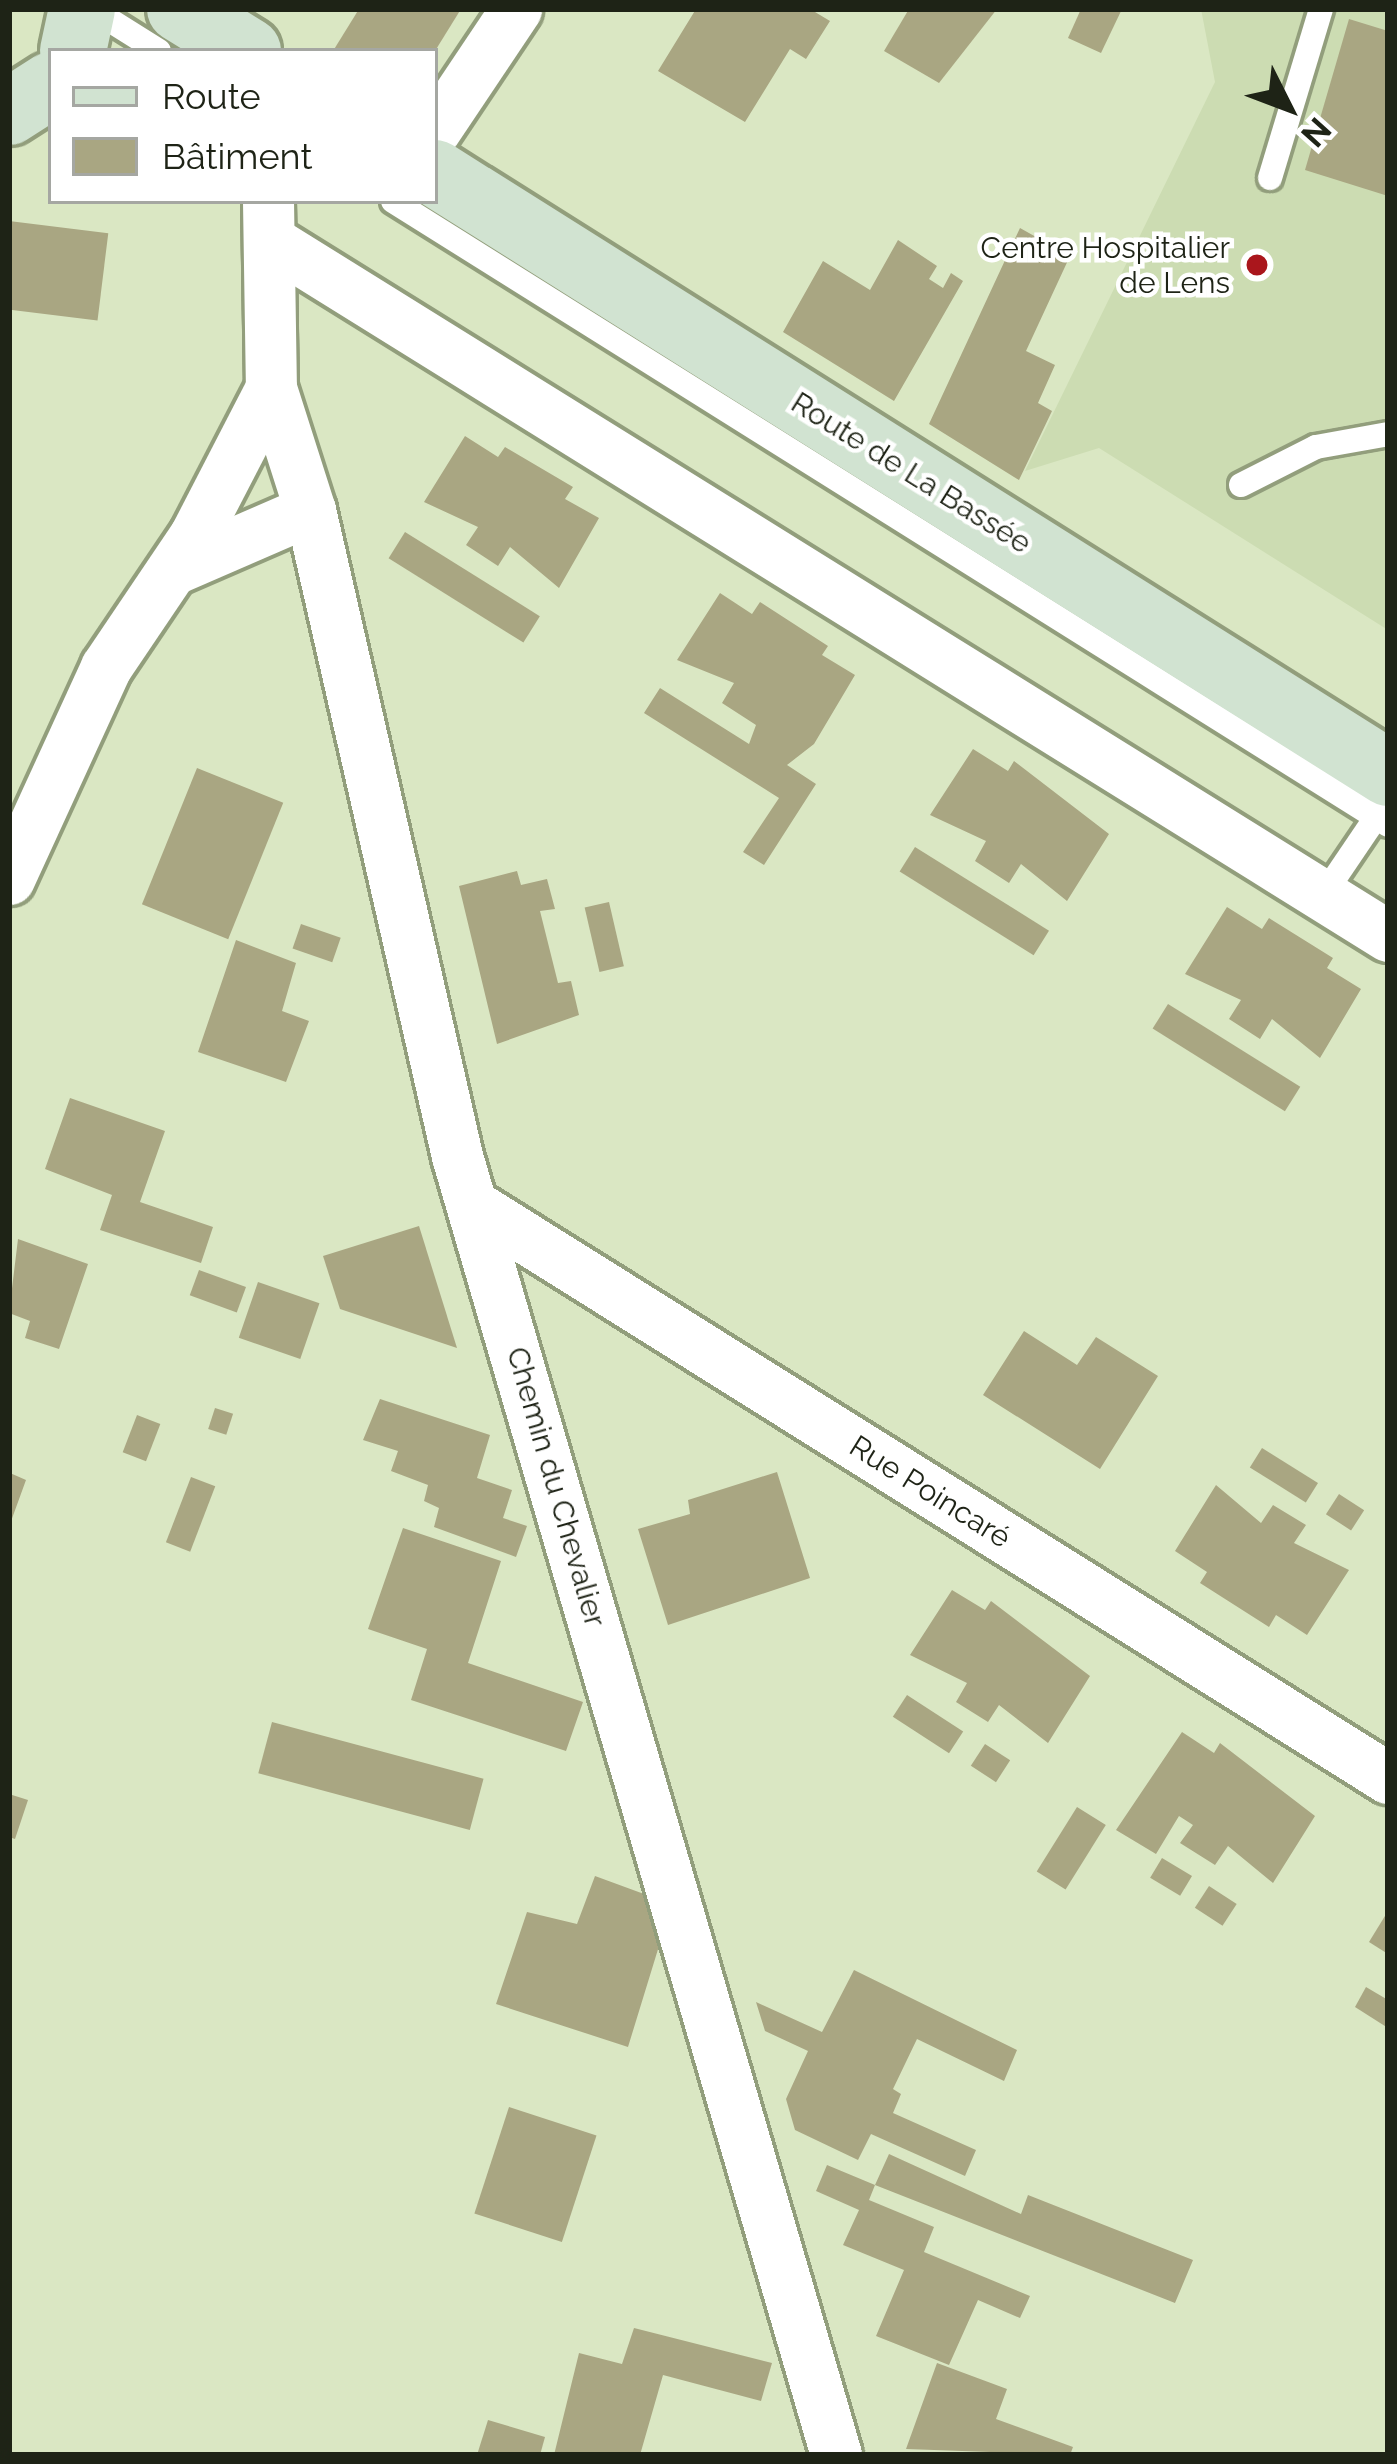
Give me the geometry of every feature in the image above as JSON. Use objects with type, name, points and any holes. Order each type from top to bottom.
[{"type":"main road","points":[[75,48],[82,9]]},
{"type":"main road","points":[[180,9],[243,48]]},
{"type":"main road","points":[[9,112],[48,87]]},
{"type":"main road","points":[[9,134],[48,141]]},
{"type":"main road","name":"Route de La Bassée","points":[[438,175],[1385,803]]},
{"type":"street","points":[[438,126],[516,9]]},
{"type":"street","points":[[9,879],[106,667],[174,570],[272,388],[268,220]]},
{"type":"street","points":[[268,220],[1388,936]]},
{"type":"street","name":"Chemin du Chevalier","points":[[272,388],[310,510],[473,1205],[836,2455]]},
{"type":"street","points":[[174,570],[310,510]]},
{"type":"street","name":"Rue Poincaré","points":[[473,1205],[1388,1778]]},
{"type":"lane","points":[[92,9],[154,48]]},
{"type":"lane","points":[[1270,178],[1321,9]]},
{"type":"lane","points":[[398,204],[1385,803],[1324,894]]},
{"type":"lane","points":[[1241,485],[1316,447],[1388,434]]},
{"type":"shaded area","name":"Centre Hospitalier de Lens","points":[[1201,9],[1388,9],[1388,630],[1099,448],[1025,471],[1215,82]]},
{"type":"building","points":[[359,9],[461,9],[437,48],[335,48]]},
{"type":"building","points":[[696,9],[810,9],[830,21],[806,59],[790,49],[745,122],[658,71]]},
{"type":"building","points":[[909,9],[997,9],[939,83],[884,51]]},
{"type":"building","points":[[1081,9],[1122,9],[1101,53],[1068,38]]},
{"type":"building","points":[[1349,19],[1388,31],[1388,196],[1305,170]]},
{"type":"building","points":[[9,221],[108,233],[98,321],[9,310]]},
{"type":"building","points":[[1020,228],[1070,256],[1026,351],[1055,365],[1038,403],[1052,411],[1019,480],[929,424]]},
{"type":"building","points":[[898,240],[937,266],[929,279],[943,288],[951,273],[963,281],[894,401],[783,332],[823,261],[870,290]]},
{"type":"building","points":[[465,436],[498,457],[505,447],[573,487],[565,499],[599,518],[559,588],[510,547],[498,566],[466,545],[478,527],[424,502]]},
{"type":"building","points":[[405,532],[540,616],[523,643],[389,558]]},
{"type":"building","points":[[720,593],[752,614],[760,602],[828,646],[822,655],[855,675],[814,744],[787,765],[816,784],[764,865],[743,852],[779,798],[644,713],[660,688],[749,744],[756,725],[722,703],[734,683],[677,660]]},
{"type":"building","points":[[973,749],[1008,771],[1014,761],[1109,834],[1067,901],[1021,864],[1009,883],[975,861],[986,841],[930,815]]},
{"type":"building","points":[[197,768],[283,803],[228,939],[142,904]]},
{"type":"building","points":[[915,847],[1049,931],[1034,955],[900,872]]},
{"type":"building","points":[[517,871],[521,885],[547,879],[555,909],[540,911],[558,983],[571,981],[579,1015],[497,1044],[459,886]]},
{"type":"building","points":[[609,902],[624,966],[599,972],[585,908]]},
{"type":"building","points":[[1227,907],[1262,929],[1269,918],[1333,958],[1327,968],[1361,989],[1320,1058],[1272,1019],[1260,1039],[1229,1019],[1241,1000],[1185,974]]},
{"type":"building","points":[[301,924],[341,938],[332,962],[293,949]]},
{"type":"building","points":[[236,940],[296,963],[282,1011],[309,1021],[286,1082],[198,1052]]},
{"type":"building","points":[[1168,1004],[1300,1087],[1285,1111],[1153,1029]]},
{"type":"building","points":[[70,1098],[165,1131],[140,1202],[213,1227],[201,1263],[100,1230],[112,1195],[45,1169]]},
{"type":"building","points":[[419,1226],[457,1348],[340,1309],[323,1256]]},
{"type":"building","points":[[18,1239],[88,1264],[59,1349],[25,1338],[30,1321],[9,1313]]},
{"type":"building","points":[[199,1270],[246,1287],[237,1312],[190,1295]]},
{"type":"building","points":[[258,1282],[319,1303],[300,1359],[239,1338]]},
{"type":"building","points":[[1024,1331],[1077,1365],[1096,1337],[1158,1376],[1100,1469],[983,1395]]},
{"type":"building","points":[[380,1399],[490,1435],[477,1478],[512,1490],[503,1518],[527,1526],[516,1557],[434,1527],[439,1508],[424,1501],[428,1485],[391,1471],[398,1451],[363,1440]]},
{"type":"building","points":[[215,1408],[233,1414],[226,1435],[208,1429]]},
{"type":"building","points":[[137,1415],[160,1424],[146,1461],[123,1452]]},
{"type":"building","points":[[1262,1448],[1318,1483],[1306,1502],[1250,1468]]},
{"type":"building","points":[[9,1453],[10,1473],[26,1480],[10,1524]]},
{"type":"building","points":[[777,1472],[810,1578],[668,1625],[638,1529],[690,1514],[688,1500]]},
{"type":"building","points":[[191,1477],[215,1486],[190,1552],[166,1542]]},
{"type":"building","points":[[1216,1485],[1261,1523],[1273,1505],[1306,1525],[1294,1543],[1349,1570],[1307,1635],[1276,1615],[1269,1627],[1200,1583],[1207,1572],[1175,1551]]},
{"type":"building","points":[[1339,1494],[1364,1510],[1351,1530],[1326,1514]]},
{"type":"building","points":[[403,1528],[501,1561],[468,1663],[583,1702],[566,1751],[411,1700],[427,1649],[368,1629]]},
{"type":"building","points":[[952,1590],[985,1610],[991,1601],[1090,1676],[1048,1743],[999,1705],[988,1722],[956,1702],[967,1683],[910,1655]]},
{"type":"building","points":[[907,1695],[963,1731],[949,1753],[893,1717]]},
{"type":"building","points":[[272,1722],[484,1779],[470,1830],[258,1773]]},
{"type":"building","points":[[1182,1732],[1214,1753],[1220,1743],[1315,1816],[1273,1883],[1228,1846],[1215,1865],[1180,1843],[1193,1825],[1179,1816],[1156,1854],[1116,1830]]},
{"type":"building","points":[[985,1744],[1010,1760],[996,1782],[971,1766]]},
{"type":"building","points":[[9,1794],[28,1800],[15,1839],[9,1837]]},
{"type":"building","points":[[1077,1807],[1106,1825],[1066,1889],[1037,1871]]},
{"type":"building","points":[[1162,1858],[1192,1876],[1180,1896],[1150,1878]]},
{"type":"building","points":[[595,1876],[644,1894],[659,1946],[628,2047],[496,2004],[527,1912],[577,1924]]},
{"type":"building","points":[[1209,1886],[1237,1904],[1223,1926],[1195,1908]]},
{"type":"building","points":[[1388,1911],[1388,1954],[1369,1942]]},
{"type":"building","points":[[854,1970],[1017,2050],[1004,2081],[917,2039],[893,2089],[901,2094],[893,2113],[976,2150],[965,2176],[871,2134],[858,2160],[795,2130],[786,2099],[808,2051],[765,2031],[756,2002],[822,2032]]},
{"type":"building","points":[[1366,1987],[1388,2000],[1388,2028],[1355,2007]]},
{"type":"building","points":[[509,2107],[596,2135],[562,2242],[474,2214]]},
{"type":"building","points":[[889,2154],[1021,2214],[1028,2195],[1193,2260],[1175,2303],[875,2185]]},
{"type":"building","points":[[827,2165],[875,2185],[869,2200],[934,2227],[924,2252],[1030,2296],[1020,2318],[978,2300],[949,2365],[876,2336],[904,2270],[843,2245],[859,2210],[816,2191]]},
{"type":"building","points":[[634,2328],[772,2363],[761,2401],[663,2375],[640,2455],[554,2455],[579,2353],[622,2364]]},
{"type":"building","points":[[937,2363],[1007,2389],[996,2419],[1073,2447],[1070,2455],[906,2449]]},
{"type":"building","points":[[488,2420],[545,2437],[540,2455],[477,2455]]},
{"type":"place","name":"Centre Hospitalier de Lens","points":[[1257,265]]}]
